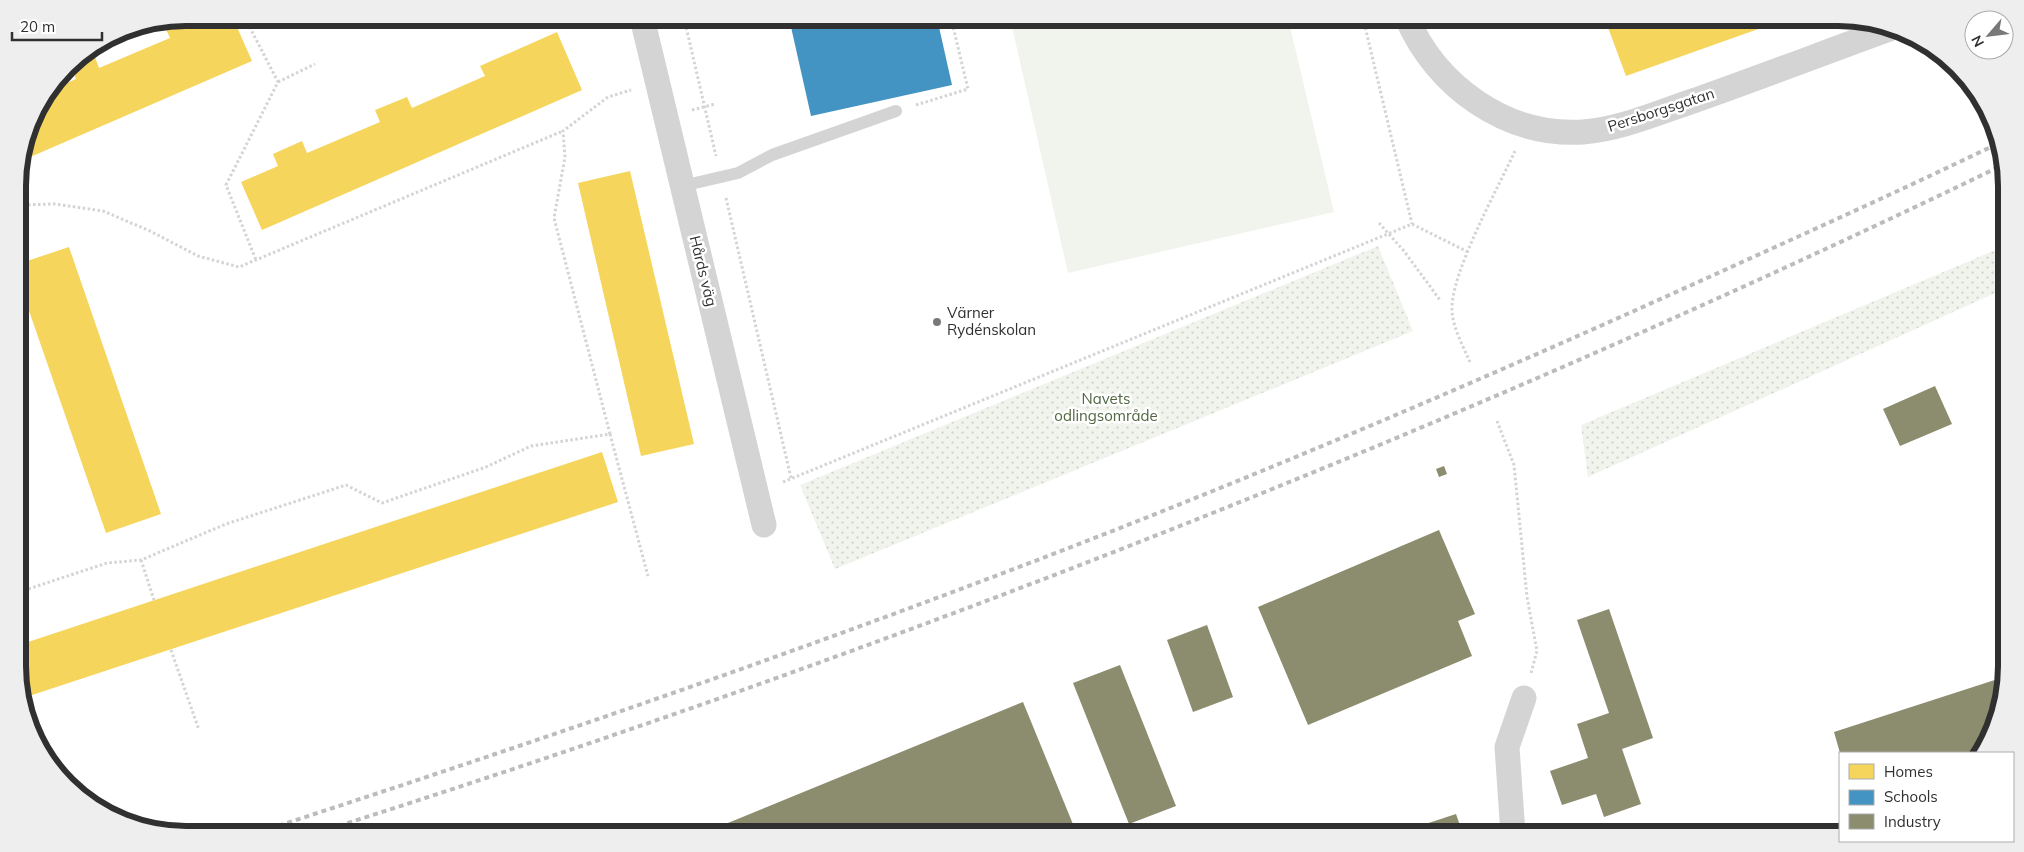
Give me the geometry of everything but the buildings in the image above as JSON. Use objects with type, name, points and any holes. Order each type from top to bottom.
[{"type":"street","name":"Hårds väg","points":[[644,26],[764,526]]},
{"type":"street","name":"Persborgsgatan","points":[[1410,26],[1415,37],[1432,61],[1452,84],[1477,103],[1505,118],[1527,126],[1582,132],[1619,125],[1731,87],[1880,32]]},
{"type":"street","points":[[1512,825],[1507,747],[1524,698]]},
{"type":"lane","points":[[682,186],[738,173],[772,155],[896,111]]},
{"type":"path","points":[[249,26],[278,82]]},
{"type":"path","points":[[686,26],[791,478]]},
{"type":"path","points":[[896,111],[968,89],[953,26]]},
{"type":"path","points":[[1365,26],[1412,224]]},
{"type":"path","points":[[256,260],[226,186],[278,82],[315,64]]},
{"type":"path","points":[[27,205],[55,204],[102,211],[150,231],[198,256],[239,267],[563,131],[608,96],[633,90]]},
{"type":"path","points":[[1470,362],[1458,334],[1452,312],[1453,293],[1468,252],[1527,126]]},
{"type":"path","points":[[563,131],[565,157],[554,218],[648,576]]},
{"type":"path","points":[[1379,223],[1404,251],[1440,300]]},
{"type":"path","points":[[756,492],[1412,224],[1468,252]]},
{"type":"path","points":[[1497,421],[1514,465],[1527,598],[1537,651],[1524,698]]},
{"type":"path","points":[[26,590],[107,563],[141,560],[226,524],[346,485],[382,503],[486,467],[531,446],[610,434]]},
{"type":"path","points":[[141,560],[154,600]]},
{"type":"path","points":[[171,650],[199,730]]},
{"type":"green space","points":[[1012,26],[1290,26],[1334,212],[1068,273]]},
{"type":"green space","name":"Navets odlingsområde","points":[[1378,246],[1413,331],[835,569],[800,485]]},
{"type":"green space","points":[[1998,249],[1998,292],[1588,477],[1581,425]]},
{"type":"railway","points":[[277,826],[578,726],[794,650],[1115,530],[1351,434],[1507,367],[1804,234],[1992,146]]},
{"type":"railway","points":[[338,826],[530,763],[745,689],[959,611],[1171,529],[1382,444],[1592,354],[1799,261],[1996,168]]},
{"type":"place","name":"Värner Rydénskolan","points":[[937,322]]}]
